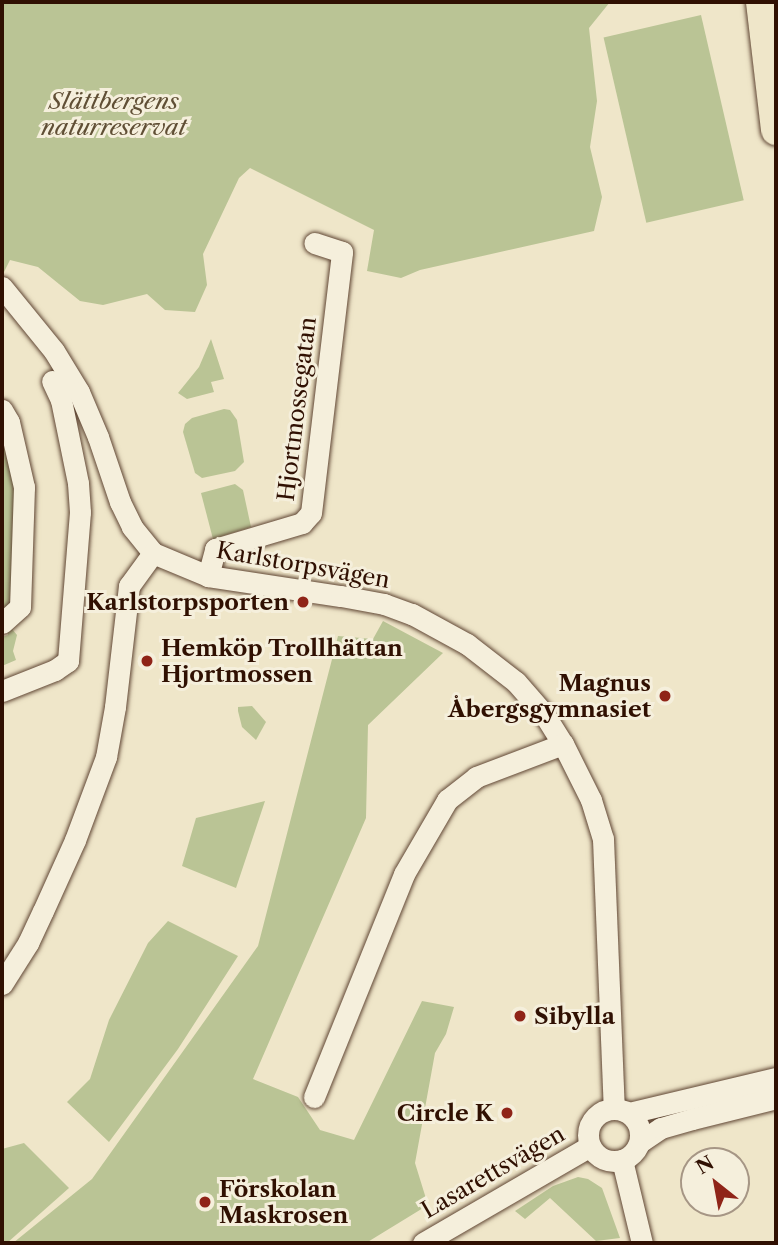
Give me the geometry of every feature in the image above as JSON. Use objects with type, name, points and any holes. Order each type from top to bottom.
[{"type":"highway","points":[[761,2],[776,130]]},
{"type":"street","name":"Hjortmossegatan","points":[[208,576],[215,549],[302,523],[311,513],[342,252],[314,243]]},
{"type":"street","points":[[2,287],[54,351],[79,392],[120,502],[132,527],[152,554],[129,586],[115,707],[106,757],[75,840],[43,911],[28,943],[2,984]]},
{"type":"street","points":[[2,691],[68,661],[79,502],[61,400],[52,381]]},
{"type":"street","points":[[2,410],[9,422],[24,487],[20,607],[2,623]]},
{"type":"street","name":"Karlstorpsvägen","points":[[152,554],[208,576],[373,602],[412,614],[467,644],[516,682],[544,715],[563,744],[591,800],[603,839],[622,1111],[638,1124],[640,1142]]},
{"type":"street","points":[[314,1097],[404,874],[447,800],[476,777],[563,744]]},
{"type":"street","points":[[776,1078],[622,1111],[603,1111],[594,1118],[588,1134],[590,1146],[601,1158],[622,1160],[633,1153],[640,1142],[662,1129],[776,1098]]},
{"type":"street","name":"Lasarettsvägen","points":[[423,1243],[590,1146]]},
{"type":"street","points":[[622,1160],[642,1243]]},
{"type":"green space","name":"Slättbergens naturreservat","points":[[2,2],[610,2],[589,28],[597,101],[590,147],[602,197],[594,231],[420,270],[401,278],[367,271],[374,230],[250,168],[239,178],[203,254],[207,285],[195,312],[165,310],[147,294],[103,305],[80,301],[38,267],[10,260],[2,276]]},
{"type":"green space","points":[[701,15],[744,200],[646,223],[604,37]]},
{"type":"green space","points":[[211,339],[224,379],[211,382],[214,392],[187,399],[178,393],[199,367]]},
{"type":"green space","points":[[224,409],[230,410],[237,420],[244,462],[235,471],[202,478],[195,473],[183,432],[185,424],[192,418]]},
{"type":"green space","points":[[2,419],[16,488],[14,607],[2,614]]},
{"type":"green space","points":[[235,484],[243,490],[251,527],[213,539],[201,493]]},
{"type":"green space","points":[[383,621],[443,653],[368,725],[366,818],[253,1079],[298,1097],[320,1130],[354,1140],[422,1001],[454,1007],[446,1034],[435,1053],[415,1163],[428,1205],[366,1243],[13,1243],[92,1179],[258,946],[338,636],[373,639]]},
{"type":"green space","points":[[6,629],[12,629],[17,635],[13,651],[16,660],[2,666],[2,637],[8,635]]},
{"type":"green space","points":[[252,706],[266,722],[256,740],[242,727],[238,711],[238,707]]},
{"type":"green space","points":[[265,801],[236,888],[182,866],[196,818]]},
{"type":"green space","points":[[168,921],[238,956],[178,1049],[109,1142],[67,1102],[90,1079],[109,1020],[148,943]]},
{"type":"green space","points":[[24,1143],[69,1188],[7,1243],[2,1243],[2,1149]]},
{"type":"green space","points":[[578,1177],[588,1179],[602,1188],[620,1238],[596,1241],[550,1198],[525,1219],[515,1211],[553,1186]]},
{"type":"place","name":"Karlstorpsporten","points":[[303,602]]},
{"type":"place","name":"Hemköp Trollhättan Hjortmossen","points":[[147,661]]},
{"type":"place","name":"Magnus Åbergsgymnasiet","points":[[665,696]]},
{"type":"place","name":"Sibylla","points":[[520,1016]]},
{"type":"place","name":"Circle K","points":[[507,1113]]},
{"type":"place","name":"Förskolan Maskrosen","points":[[205,1202]]}]
